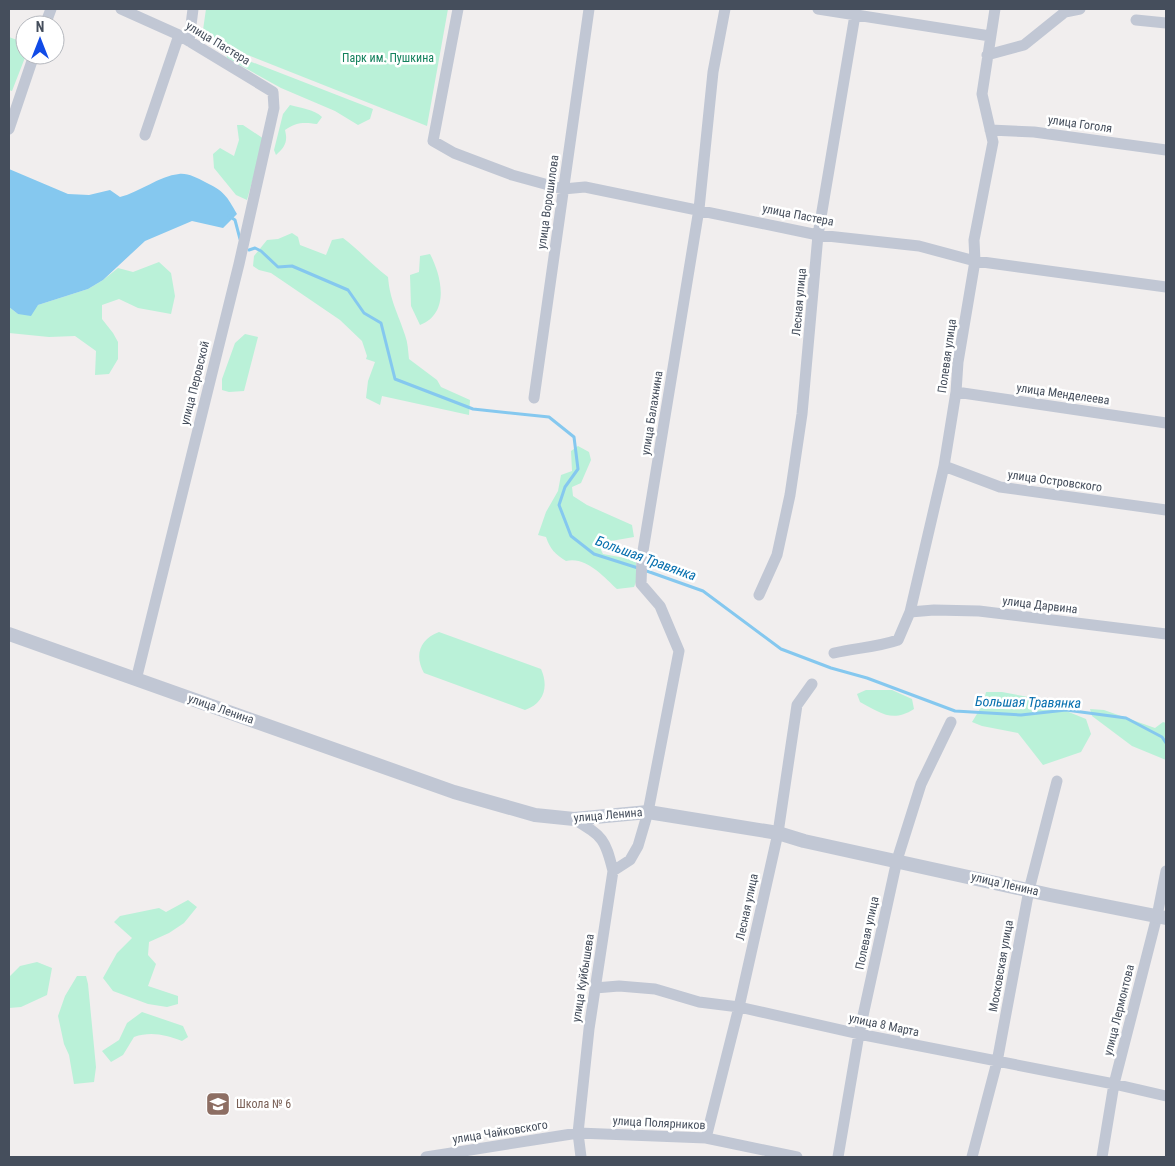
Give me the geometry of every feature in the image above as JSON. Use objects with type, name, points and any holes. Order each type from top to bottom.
[{"type":"street","name":"улица Пастера","points":[[121,9],[178,35],[273,92]]},
{"type":"street","points":[[189,42],[193,9]]},
{"type":"street","name":"улица Пастера","points":[[458,9],[433,141],[454,153],[512,175],[563,189],[585,188],[818,234],[918,246],[975,261],[1166,286]]},
{"type":"street","name":"улица Ворошилова","points":[[534,398],[589,9]]},
{"type":"street","name":"улица Балахнина","points":[[613,871],[630,860],[638,846],[648,812],[679,651],[660,606],[641,584],[642,557],[699,210],[713,72],[725,9]]},
{"type":"street","points":[[818,9],[855,12],[990,36]]},
{"type":"street","name":"Полевая улица","points":[[834,653],[886,644],[898,640],[910,612],[944,466],[956,392],[958,362],[975,261],[974,240],[993,142],[982,94],[995,9]]},
{"type":"street","points":[[987,55],[1024,45],[1065,12],[1080,9]]},
{"type":"street","name":"Лесная улица","points":[[759,595],[776,555],[790,495],[802,414],[818,234],[855,12]]},
{"type":"street","points":[[1136,20],[1166,23]]},
{"type":"street","points":[[145,136],[178,35]]},
{"type":"street","points":[[9,129],[31,65]]},
{"type":"street","name":"улица Перовской","points":[[136,680],[239,264],[274,108],[273,92]]},
{"type":"street","name":"улица Гоголя","points":[[990,130],[1034,132],[1166,150]]},
{"type":"street","name":"улица Менделеева","points":[[956,392],[1166,423]]},
{"type":"street","name":"улица Островского","points":[[944,466],[1000,487],[1166,510]]},
{"type":"street","name":"улица Дарвина","points":[[910,612],[934,610],[979,611],[1166,634]]},
{"type":"street","name":"улица Ленина","points":[[9,634],[454,792],[535,815],[574,819],[648,812],[778,832],[804,841],[1162,917]]},
{"type":"street","name":"Лесная улица","points":[[706,1138],[739,1007],[778,832],[797,705],[812,684]]},
{"type":"street","name":"Полевая улица","points":[[838,1157],[859,1034],[897,860],[921,784],[951,722]]},
{"type":"street","name":"Московская улица","points":[[972,1157],[997,1062],[1029,890],[1057,781]]},
{"type":"street","name":"улица Куйбышева","points":[[574,819],[596,832],[607,847],[613,871],[589,1029],[578,1133],[581,1157]]},
{"type":"street","name":"улица Лермонтова","points":[[1102,1157],[1114,1084],[1162,917],[1166,871]]},
{"type":"street","name":"улица 8 Марта","points":[[595,988],[619,986],[655,989],[699,1002],[739,1007],[859,1034],[1166,1096]]},
{"type":"street","name":"улица Полярников","points":[[578,1133],[706,1138],[797,1157]]},
{"type":"street","name":"улица Чайковского","points":[[426,1157],[578,1133]]},
{"type":"green space","name":"Парк им. Пушкина","points":[[206,9],[448,9],[427,126],[202,37]]},
{"type":"green space","points":[[9,37],[15,39],[15,65],[22,65],[12,91],[9,90]]},
{"type":"green space","points":[[226,52],[373,109],[370,119],[358,125],[335,111],[281,88],[227,58]]},
{"type":"green space","points":[[290,105],[311,110],[322,117],[317,124],[300,123],[285,130],[285,144],[276,155],[274,150],[283,114]]},
{"type":"green space","points":[[237,125],[243,125],[264,139],[247,200],[236,195],[214,168],[213,154],[220,148],[234,156],[239,140]]},
{"type":"green space","points":[[292,233],[298,237],[300,245],[326,255],[332,240],[343,238],[388,277],[392,300],[406,338],[409,359],[437,380],[441,387],[470,400],[469,415],[382,396],[380,405],[366,398],[368,381],[375,362],[366,359],[367,356],[362,341],[340,320],[271,273],[259,270],[253,266],[254,256],[267,240],[278,239]]},
{"type":"green space","points":[[430,254],[438,273],[441,294],[440,303],[430,319],[420,325],[411,306],[410,275],[419,272],[420,256]]},
{"type":"green space","points":[[159,262],[171,273],[175,296],[171,314],[138,308],[119,299],[102,305],[102,319],[118,342],[118,359],[109,374],[95,375],[96,351],[75,336],[49,337],[9,333],[9,307],[18,314],[38,305],[88,289],[118,268],[133,272]]},
{"type":"green space","points":[[245,334],[258,337],[244,391],[229,392],[222,390],[222,379],[235,343]]},
{"type":"green space","points":[[578,446],[589,452],[591,460],[581,483],[572,487],[573,496],[587,505],[632,525],[634,537],[611,541],[601,550],[603,554],[636,560],[636,582],[634,587],[617,589],[587,564],[573,560],[566,561],[551,548],[546,537],[538,535],[546,512],[558,491],[561,475],[572,471],[571,451]]},
{"type":"green space","points":[[439,632],[541,669],[545,682],[541,699],[525,710],[424,673],[419,660],[421,648],[427,639]]},
{"type":"green space","points":[[866,690],[892,690],[912,699],[914,709],[893,716],[881,713],[860,702],[857,694]]},
{"type":"green space","points":[[986,692],[1002,692],[1034,698],[1086,719],[1091,734],[1081,752],[1043,765],[1018,733],[982,726],[972,722],[983,704]]},
{"type":"green space","points":[[1090,709],[1104,710],[1155,728],[1163,722],[1166,723],[1166,760],[1132,746],[1092,716]]},
{"type":"green space","points":[[188,900],[197,907],[184,923],[169,933],[149,942],[148,955],[156,964],[148,986],[178,996],[178,1004],[167,1007],[148,1004],[113,991],[103,978],[117,953],[132,938],[114,922],[120,916],[159,908],[166,912]]},
{"type":"green space","points":[[37,962],[52,968],[47,995],[21,1007],[9,1008],[9,977],[20,966]]},
{"type":"green space","points":[[77,976],[86,976],[88,984],[96,1067],[94,1082],[74,1084],[69,1055],[64,1044],[58,1016],[65,996]]},
{"type":"green space","points":[[142,1012],[183,1026],[188,1037],[182,1041],[158,1034],[140,1035],[134,1037],[123,1055],[111,1062],[102,1051],[119,1040],[127,1023]]},
{"type":"water","points":[[9,169],[68,194],[89,195],[110,190],[120,197],[172,175],[186,174],[221,191],[237,214],[223,228],[192,221],[145,241],[103,280],[88,289],[38,305],[31,316],[18,314],[9,307]]},
{"type":"waterway","name":"Большая Травянка","points":[[229,216],[235,220],[240,239]]},
{"type":"waterway","name":"Большая Травянка","points":[[249,250],[255,248],[261,251],[278,267],[292,266],[348,290],[364,313],[381,323],[395,379],[473,409],[549,417],[574,437],[578,469],[565,487],[559,505],[571,536],[594,554],[638,568]]},
{"type":"waterway","name":"Большая Травянка","points":[[644,570],[703,591],[781,649],[831,668],[867,678],[955,711],[1021,715],[1066,710],[1126,718],[1162,737],[1166,743]]},
{"type":"place","name":"Школа № 6","points":[[218,1104]]}]
